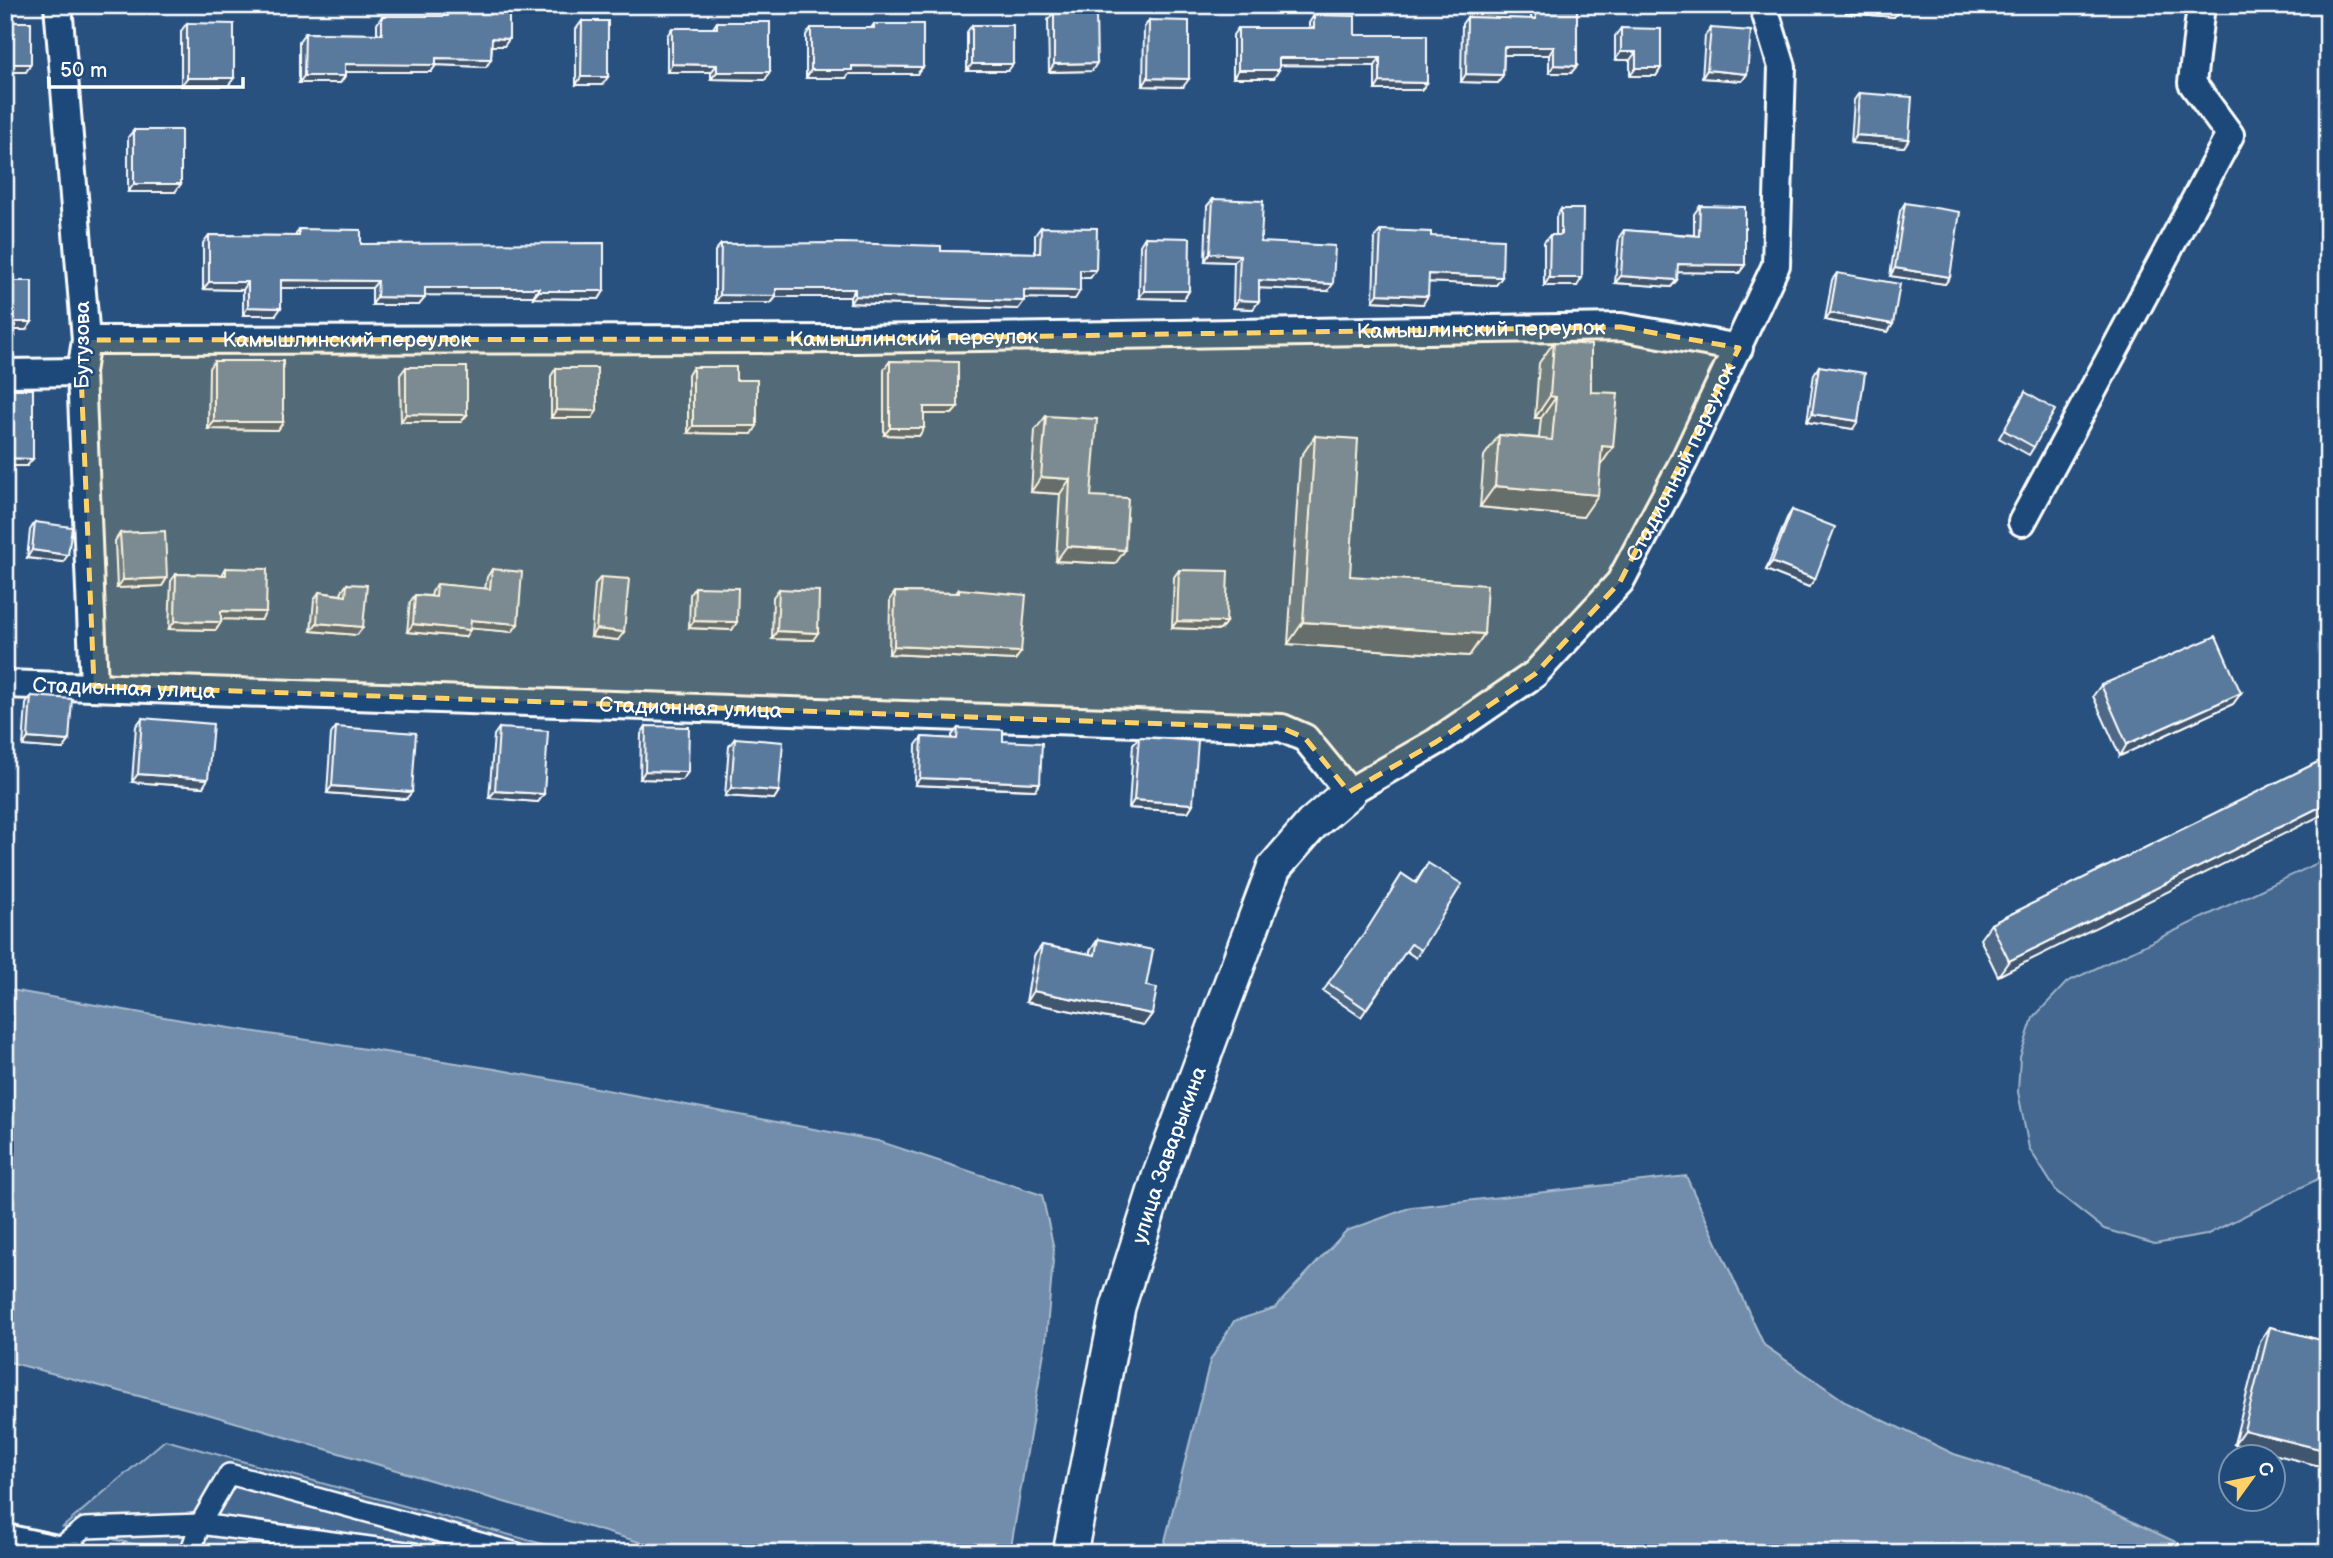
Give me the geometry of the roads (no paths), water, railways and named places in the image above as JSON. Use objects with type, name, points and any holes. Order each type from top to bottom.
[{"type":"street","name":"Бутузова","points":[[58,5],[86,340],[81,372],[94,686]]},
{"type":"street","name":"Стадионный переулок","points":[[1349,792],[1436,742],[1535,674],[1620,582],[1684,461],[1776,265],[1782,67],[1763,5]]},
{"type":"street","points":[[2022,522],[2230,135],[2192,83],[2201,5]]},
{"type":"street","name":"Камышлинский переулок","points":[[86,340],[857,339],[1621,327],[1739,348]]},
{"type":"street","points":[[5,373],[81,372]]},
{"type":"street","name":"Стадионная улица","points":[[5,684],[1282,728],[1305,738],[1349,792]]},
{"type":"street","name":"улица Заварыкина","points":[[1070,1553],[1118,1307],[1160,1174],[1274,868],[1312,824],[1349,792]]},
{"type":"street","points":[[190,1553],[200,1524],[229,1474],[517,1553]]},
{"type":"street","points":[[5,1538],[67,1551],[85,1528],[200,1524],[261,1530],[414,1553]]},
{"type":"street","points":[[261,1530],[311,1553]]}]
